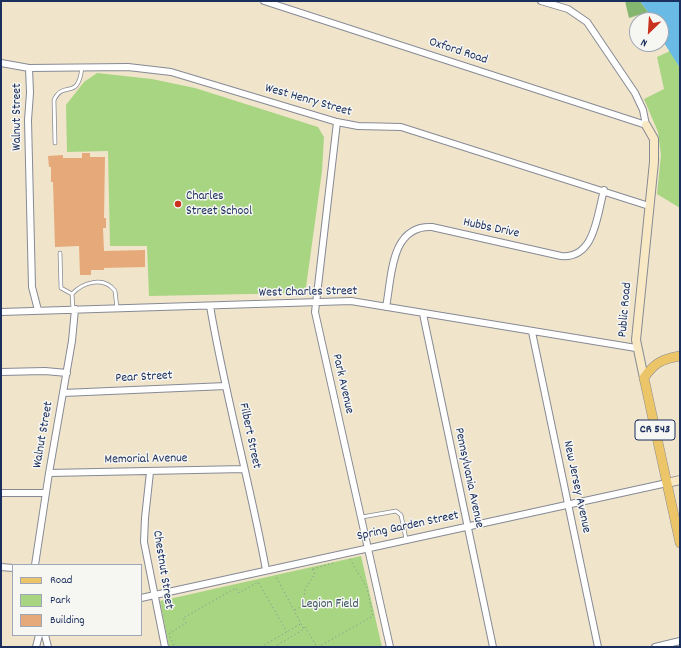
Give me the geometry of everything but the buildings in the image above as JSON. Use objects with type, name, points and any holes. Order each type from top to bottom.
[{"type":"main road","points":[[644,378],[658,362],[680,356]]},
{"type":"main road","name":"Public Road","points":[[644,378],[680,543]]},
{"type":"street","name":"Oxford Road","points":[[264,1],[646,125]]},
{"type":"street","points":[[540,1],[568,9],[587,22],[635,93],[643,110],[646,125]]},
{"type":"street","name":"West Henry Street","points":[[1,63],[29,68],[128,67],[171,72],[337,122],[358,126],[401,127],[604,190],[649,206]]},
{"type":"street","name":"Walnut Street","points":[[29,68],[30,92],[28,120],[31,277],[32,290],[38,310]]},
{"type":"street","name":"Park Avenue","points":[[337,122],[315,301],[315,312],[390,647]]},
{"type":"street","name":"Public Road","points":[[644,378],[636,348],[654,162],[654,139],[646,125]]},
{"type":"street","name":"Hubbs Drive","points":[[386,307],[398,248],[405,237],[416,229],[432,228],[561,256],[574,256],[584,250],[590,240],[604,190]]},
{"type":"street","name":"West Charles Street","points":[[1,312],[351,301],[636,348]]},
{"type":"street","name":"Filbert Street","points":[[210,306],[244,469],[269,570]]},
{"type":"street","name":"Walnut Street","points":[[35,564],[74,329],[74,309]]},
{"type":"street","name":"Pennsylvania Avenue","points":[[423,314],[493,647]]},
{"type":"street","name":"New Jersey Avenue","points":[[532,332],[598,647]]},
{"type":"street","points":[[1,372],[45,371],[67,373]]},
{"type":"street","name":"Pear Street","points":[[63,393],[226,386]]},
{"type":"street","name":"Memorial Avenue","points":[[49,473],[244,469]]},
{"type":"street","name":"Chestnut Street","points":[[150,472],[144,537],[165,647]]},
{"type":"street","name":"Spring Garden Street","points":[[142,598],[680,480]]},
{"type":"street","points":[[1,493],[46,493]]},
{"type":"street","points":[[1,567],[12,568]]},
{"type":"street","points":[[36,647],[39,636]]},
{"type":"street","points":[[46,636],[48,647]]},
{"type":"street","points":[[655,647],[680,641]]},
{"type":"lane","points":[[55,143],[54,100],[57,94],[62,90],[73,89],[77,85],[80,80],[82,67]]},
{"type":"lane","points":[[60,253],[61,288],[72,294]]},
{"type":"lane","points":[[72,294],[82,285],[107,284],[115,291],[117,308]]},
{"type":"lane","points":[[72,294],[74,309]]},
{"type":"lane","points":[[361,517],[396,512],[402,515],[406,539]]},
{"type":"path","points":[[269,570],[317,647],[373,616],[367,588],[350,559],[344,560]]},
{"type":"path","points":[[295,610],[303,605],[306,590],[315,574],[308,561]]},
{"type":"path","points":[[313,569],[338,562]]},
{"type":"path","points":[[175,647],[168,635],[170,632],[186,623],[183,618],[236,588],[239,593],[258,582],[287,632]]},
{"type":"path","points":[[261,647],[302,623]]},
{"type":"path","points":[[274,647],[304,629],[304,626]]},
{"type":"green space","points":[[625,1],[640,1],[648,12],[629,12],[629,18]]},
{"type":"green space","points":[[669,51],[680,68],[680,208],[657,194],[661,155],[658,132],[644,99],[664,89],[657,57]]},
{"type":"green space","name":"Charles Street School","points":[[97,73],[152,79],[195,88],[318,127],[324,137],[322,171],[306,287],[301,293],[149,296],[147,246],[110,246],[108,151],[67,152],[66,105],[84,82]]},
{"type":"green space","name":"Legion Field","points":[[361,556],[382,647],[169,647],[160,601]]},
{"type":"water","points":[[640,1],[680,1],[680,68],[669,51],[669,12],[648,12]]},
{"type":"place","name":"Charles Street School","points":[[178,204]]}]
